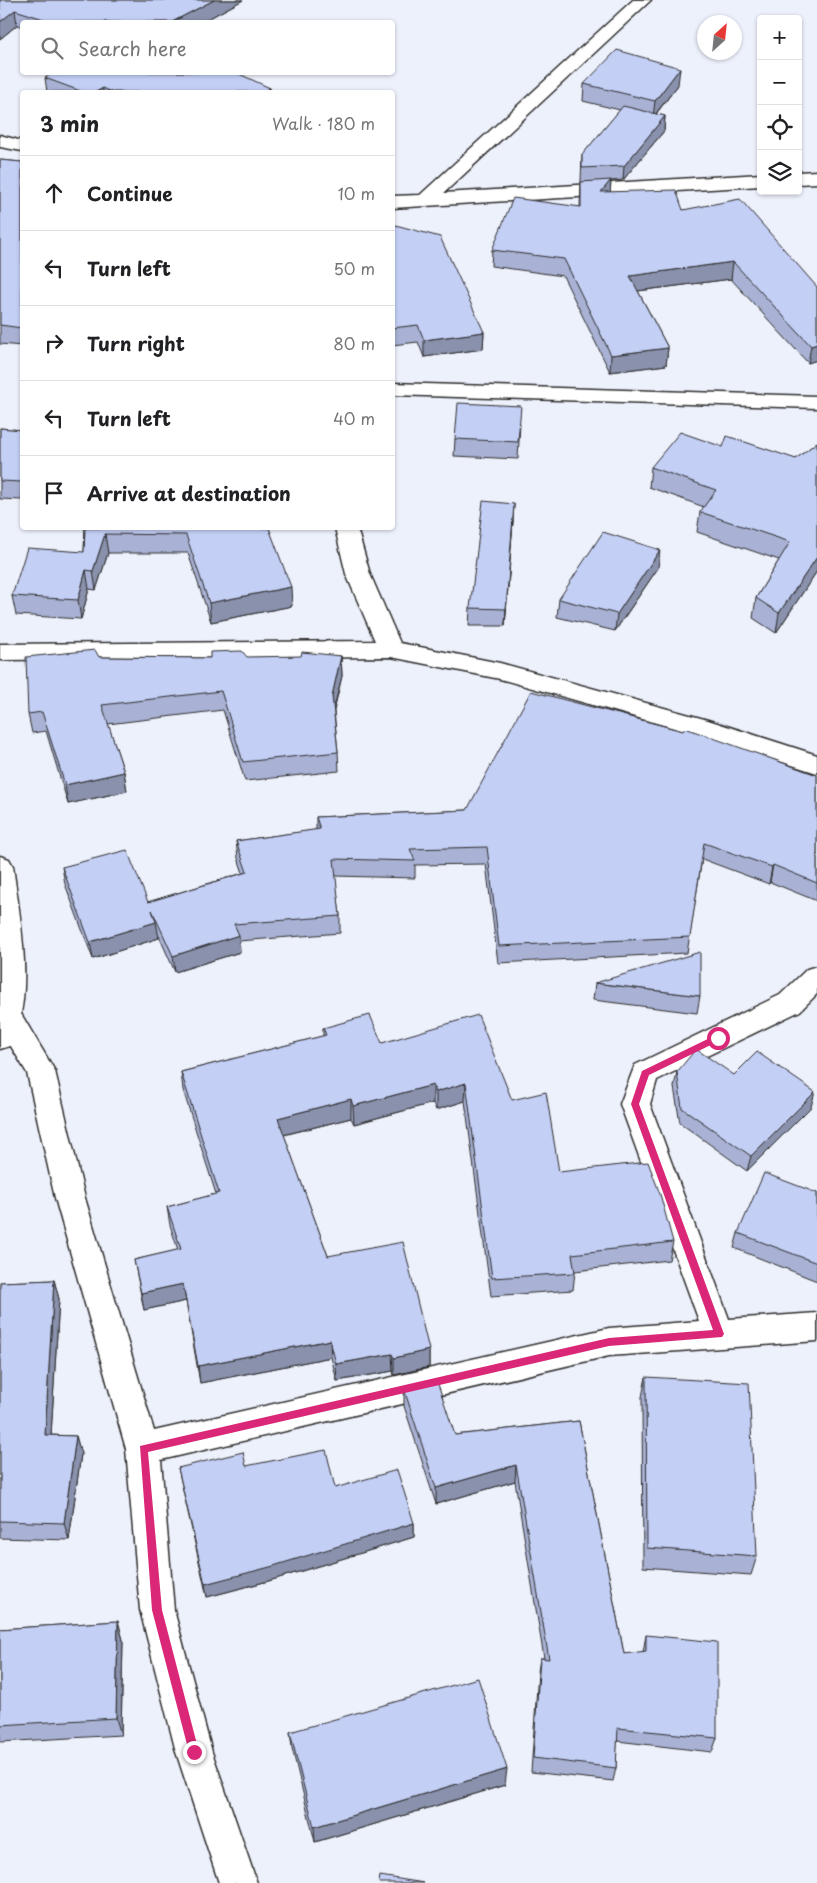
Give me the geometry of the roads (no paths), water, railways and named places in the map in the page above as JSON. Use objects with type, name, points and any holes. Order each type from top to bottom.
[{"type":"street","points":[[424,201],[643,0]]},
{"type":"street","points":[[0,140],[20,145]]},
{"type":"street","points":[[802,178],[817,177]]},
{"type":"street","points":[[395,202],[757,180]]},
{"type":"street","points":[[395,389],[817,402]]},
{"type":"street","points":[[347,530],[358,574],[391,649]]},
{"type":"street","points":[[0,652],[391,649],[510,674],[699,726],[817,764]]},
{"type":"street","points":[[0,866],[8,938],[4,1027],[41,1071],[70,1198],[143,1449],[157,1610],[194,1752],[238,1883]]},
{"type":"street","points":[[719,1334],[635,1104],[645,1073],[790,1002],[817,977]]},
{"type":"street","points":[[143,1449],[609,1342],[817,1327]]}]
